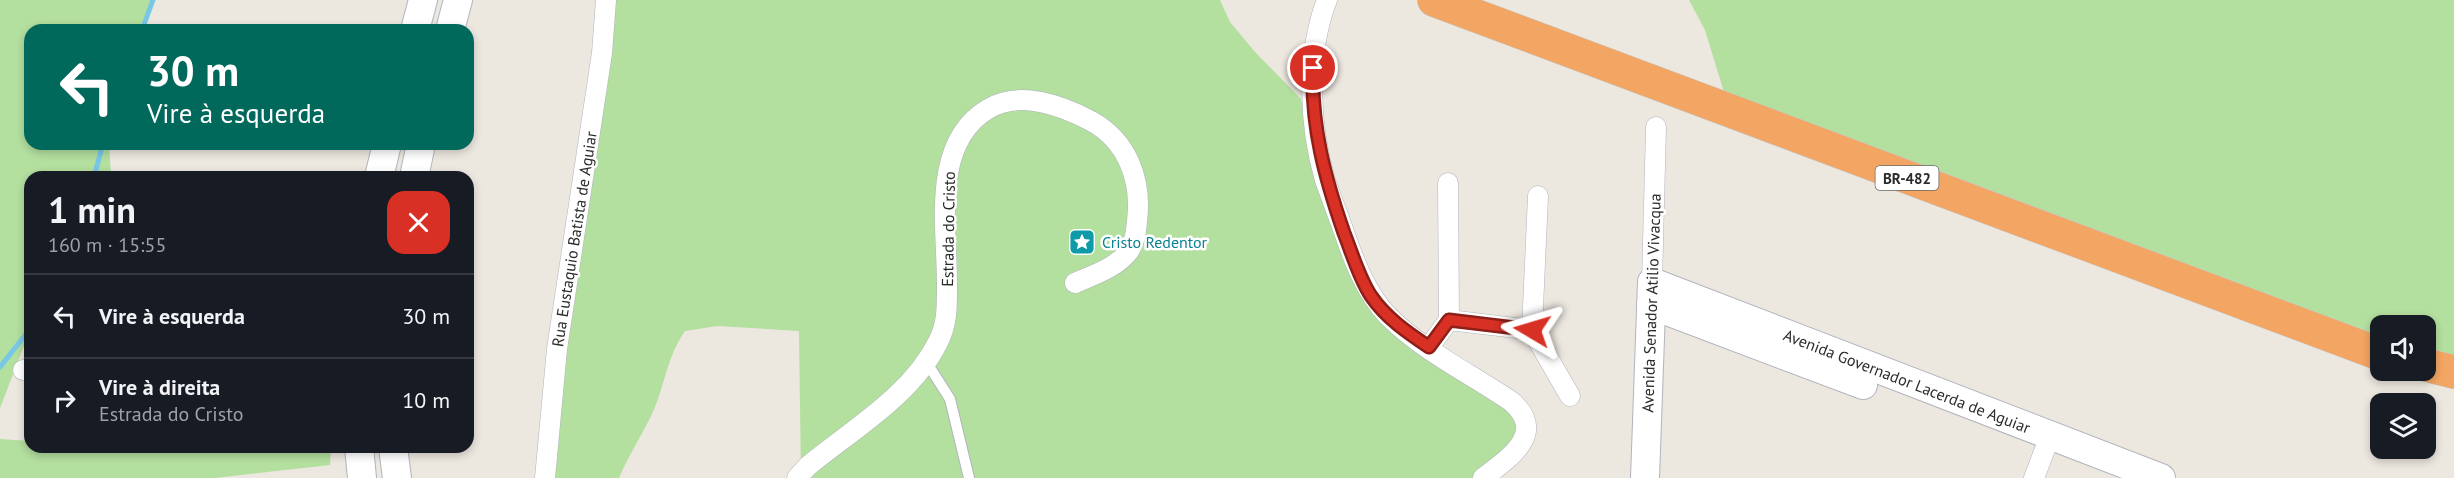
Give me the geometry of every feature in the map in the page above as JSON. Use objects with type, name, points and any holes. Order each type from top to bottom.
[{"type":"highway","name":"BR-482","points":[[1434,0],[2370,350]]},
{"type":"highway","points":[[2436,368],[2454,372]]},
{"type":"street","points":[[417,24],[423,0]]},
{"type":"street","points":[[452,24],[458,0]]},
{"type":"street","name":"Rua Eustaquio Batista de Aguiar","points":[[545,478],[557,349],[602,53],[606,0]]},
{"type":"street","points":[[1326,0],[1316,34],[1312,84],[1316,136],[1325,179],[1351,250],[1371,295],[1388,316],[1522,412],[1526,423],[1525,437],[1517,449],[1484,478]]},
{"type":"street","name":"Estrada do Cristo","points":[[797,478],[808,466],[887,403],[927,363],[943,332],[946,315],[945,211],[948,169],[956,143],[967,126],[980,113],[994,105],[1007,100],[1043,103],[1059,107],[1091,122],[1108,133],[1121,148],[1135,173],[1138,210],[1135,238],[1129,251],[1106,270],[1075,283]]},
{"type":"street","name":"Avenida Senador Atilio Vivacqua","points":[[1645,478],[1656,128]]},
{"type":"street","points":[[380,171],[386,150]]},
{"type":"street","points":[[415,171],[421,150]]},
{"type":"street","points":[[1429,347],[1449,320],[1448,183]]},
{"type":"street","points":[[1538,196],[1532,330],[1570,396]]},
{"type":"street","name":"Avenida Governador Lacerda de Aguiar","points":[[1652,293],[2043,456],[2110,478]]},
{"type":"street","points":[[1449,320],[1532,330]]},
{"type":"street","points":[[360,453],[362,478]]},
{"type":"street","points":[[394,453],[397,478]]},
{"type":"street","name":"Avenida Governador Lacerda de Aguiar","points":[[2043,456],[2161,478]]},
{"type":"lane","points":[[927,363],[950,399],[969,478]]},
{"type":"green space","points":[[0,0],[152,0],[142,24],[24,24],[24,150],[109,150],[111,171],[24,171],[24,346],[0,408]]},
{"type":"green space","points":[[598,0],[1220,0],[1230,22],[1255,52],[1301,99],[1315,158],[1379,293],[1419,339],[1478,377],[1529,435],[1480,478],[801,478],[799,331],[717,326],[685,331],[670,362],[651,416],[619,478],[546,478],[586,211]]},
{"type":"green space","points":[[1689,0],[2454,0],[2454,364],[2436,360],[2436,315],[2370,315],[2370,341],[1727,102],[1705,30]]},
{"type":"green space","points":[[0,439],[24,441],[24,453],[331,453],[330,465],[215,478],[0,478]]},
{"type":"waterway","points":[[144,24],[153,0]]},
{"type":"waterway","points":[[96,171],[101,150]]},
{"type":"waterway","points":[[0,367],[24,337]]},
{"type":"place","name":"Cristo Redentor","points":[[1082,242]]},
{"type":"route","points":[[1313,68],[1316,136],[1325,179],[1351,250],[1371,295],[1379,306],[1407,332],[1429,347],[1449,320],[1532,330]]}]
